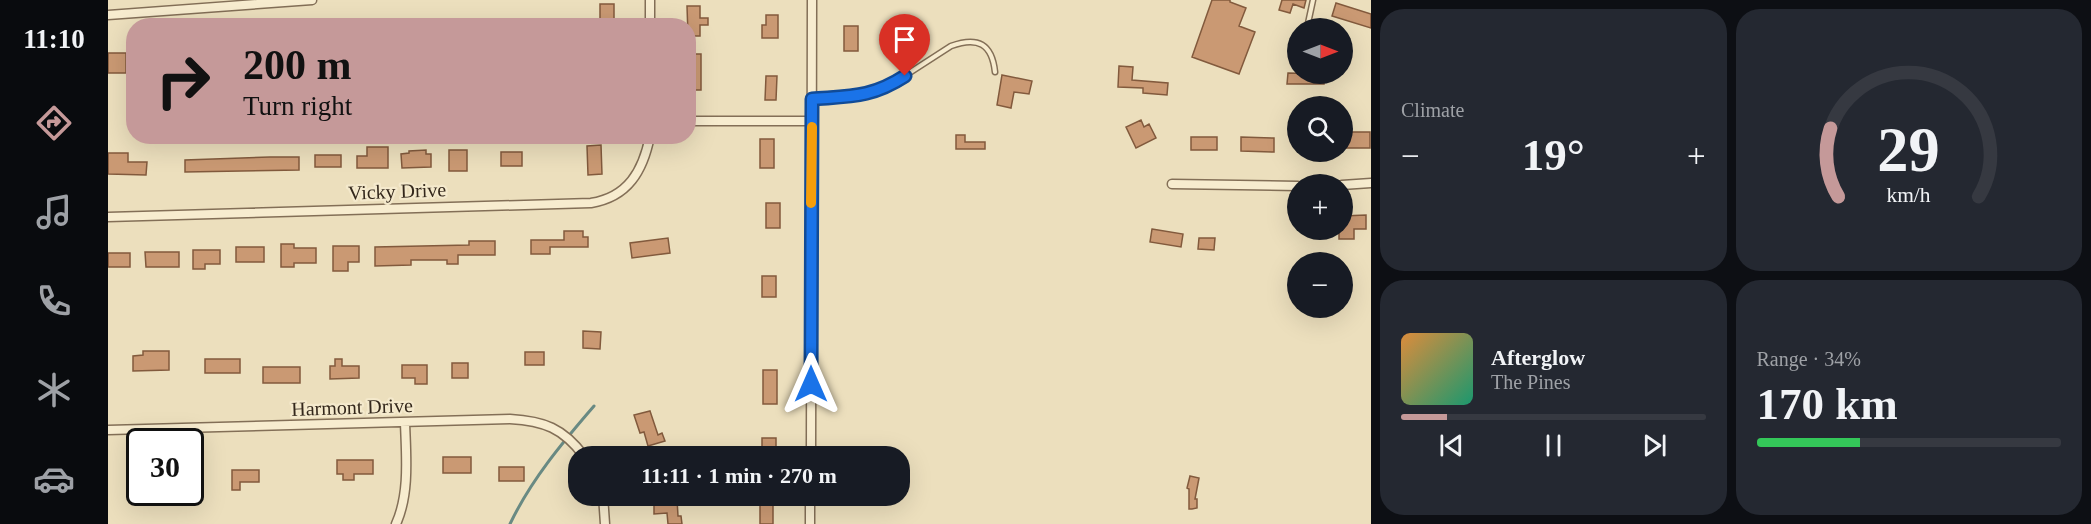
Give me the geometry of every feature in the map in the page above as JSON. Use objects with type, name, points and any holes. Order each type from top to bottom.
[{"type":"street","points":[[108,15],[312,0]]},
{"type":"street","points":[[650,0],[650,18]]},
{"type":"street","points":[[811,446],[812,0]]},
{"type":"street","points":[[696,121],[812,121]]},
{"type":"street","name":"Vicky Drive","points":[[108,217],[591,202],[611,198],[626,187],[644,159],[648,144]]},
{"type":"street","points":[[1353,184],[1371,183]]},
{"type":"street","points":[[1172,184],[1287,186]]},
{"type":"street","name":"Harmont Drive","points":[[108,430],[506,419],[534,421],[553,428],[576,446]]},
{"type":"street","points":[[396,524],[404,494],[405,422]]},
{"type":"street","points":[[604,506],[605,524]]},
{"type":"street","points":[[810,506],[810,524]]},
{"type":"lane","points":[[1309,18],[1313,0]]},
{"type":"lane","points":[[812,99],[869,94],[889,86],[951,46],[962,42],[983,45],[991,52],[996,72]]},
{"type":"building","points":[[1212,0],[1230,0],[1246,8],[1239,26],[1255,32],[1239,74],[1192,57]]},
{"type":"building","points":[[1282,0],[1306,0],[1304,8],[1293,4],[1290,13],[1279,10]]},
{"type":"building","points":[[1336,3],[1371,14],[1371,28],[1353,22],[1353,18],[1332,16]]},
{"type":"building","points":[[600,4],[614,4],[614,18],[600,18]]},
{"type":"building","points":[[687,6],[700,6],[700,18],[708,18],[708,25],[700,25],[700,36],[696,36],[696,18],[687,18]]},
{"type":"building","points":[[766,15],[778,15],[778,38],[762,38],[762,25],[766,25]]},
{"type":"building","points":[[844,26],[858,26],[858,51],[844,51]]},
{"type":"building","points":[[108,53],[126,53],[126,73],[108,73]]},
{"type":"building","points":[[696,54],[701,54],[701,90],[696,90]]},
{"type":"building","points":[[1119,66],[1133,67],[1132,80],[1168,83],[1167,95],[1143,93],[1143,88],[1118,87]]},
{"type":"building","points":[[1002,75],[1032,81],[1029,94],[1014,92],[1011,108],[997,105]]},
{"type":"building","points":[[766,76],[777,76],[776,100],[765,100]]},
{"type":"building","points":[[1141,120],[1144,127],[1149,124],[1156,138],[1136,148],[1126,127]]},
{"type":"building","points":[[1353,132],[1370,132],[1370,148],[1353,148]]},
{"type":"building","points":[[956,135],[965,135],[965,142],[985,142],[985,149],[956,149]]},
{"type":"building","points":[[1191,137],[1217,137],[1217,150],[1191,150]]},
{"type":"building","points":[[1241,137],[1274,138],[1274,152],[1241,151]]},
{"type":"building","points":[[760,139],[774,139],[774,168],[760,168]]},
{"type":"building","points":[[601,145],[602,174],[588,175],[587,146]]},
{"type":"building","points":[[367,147],[388,147],[388,168],[357,168],[357,156],[367,156]]},
{"type":"building","points":[[426,150],[426,154],[431,154],[431,167],[402,168],[401,154]]},
{"type":"building","points":[[449,150],[467,150],[467,171],[449,171]]},
{"type":"building","points":[[501,152],[522,152],[522,166],[501,166]]},
{"type":"building","points":[[108,153],[128,153],[128,162],[147,162],[146,175],[108,174]]},
{"type":"building","points":[[315,155],[341,155],[341,167],[315,167]]},
{"type":"building","points":[[299,157],[299,170],[185,172],[185,160]]},
{"type":"building","points":[[766,203],[780,203],[780,228],[766,228]]},
{"type":"building","points":[[1366,215],[1366,229],[1354,229],[1354,239],[1353,239],[1353,216]]},
{"type":"building","points":[[1152,229],[1183,234],[1181,247],[1150,242]]},
{"type":"building","points":[[564,231],[583,231],[583,237],[588,237],[588,247],[550,247],[550,254],[531,254],[531,240],[564,240]]},
{"type":"building","points":[[668,238],[670,253],[632,258],[630,243]]},
{"type":"building","points":[[1199,238],[1215,238],[1214,250],[1198,249]]},
{"type":"building","points":[[469,241],[495,241],[495,255],[458,255],[458,264],[447,264],[447,260],[411,260],[411,265],[375,266],[375,247],[469,245]]},
{"type":"building","points":[[281,244],[294,244],[294,248],[316,248],[316,263],[294,263],[294,267],[281,267]]},
{"type":"building","points":[[333,246],[359,246],[359,262],[348,262],[348,271],[333,271]]},
{"type":"building","points":[[236,247],[264,247],[264,262],[236,262]]},
{"type":"building","points":[[193,250],[220,250],[220,264],[205,264],[205,269],[193,269]]},
{"type":"building","points":[[145,252],[179,252],[179,267],[146,267]]},
{"type":"building","points":[[108,253],[130,253],[130,267],[108,267]]},
{"type":"building","points":[[762,276],[776,276],[776,297],[762,297]]},
{"type":"building","points":[[583,331],[601,332],[600,349],[583,348]]},
{"type":"building","points":[[143,351],[169,351],[169,370],[133,371],[133,356],[143,355]]},
{"type":"building","points":[[525,352],[544,352],[544,365],[525,365]]},
{"type":"building","points":[[205,359],[240,359],[240,373],[205,373]]},
{"type":"building","points":[[335,359],[342,359],[342,366],[359,366],[359,378],[330,379],[330,366],[335,366]]},
{"type":"building","points":[[452,363],[468,363],[468,378],[452,378]]},
{"type":"building","points":[[402,365],[427,365],[427,384],[415,384],[415,378],[402,378]]},
{"type":"building","points":[[263,367],[300,367],[300,383],[263,383]]},
{"type":"building","points":[[763,370],[777,370],[777,404],[763,404]]},
{"type":"building","points":[[650,411],[658,435],[662,433],[665,441],[648,446],[644,432],[640,433],[634,415]]},
{"type":"building","points":[[762,438],[776,438],[776,446],[762,446]]},
{"type":"building","points":[[443,457],[471,457],[471,473],[443,473]]},
{"type":"building","points":[[337,460],[373,460],[373,474],[354,474],[354,480],[343,480],[343,474],[337,474]]},
{"type":"building","points":[[499,467],[524,467],[524,481],[499,481]]},
{"type":"building","points":[[232,470],[259,470],[259,482],[240,482],[240,490],[232,490]]},
{"type":"building","points":[[1190,476],[1199,478],[1195,499],[1197,499],[1197,508],[1192,509],[1189,509],[1189,489],[1187,488]]},
{"type":"building","points":[[654,506],[677,506],[678,516],[681,516],[682,524],[668,524],[667,513],[654,514]]},
{"type":"building","points":[[760,506],[773,506],[773,524],[760,524]]},
{"type":"waterway","points":[[510,524],[537,477],[594,406]]},
{"type":"slow traffic","points":[[811,203],[812,127]]},
{"type":"route","points":[[811,384],[812,99],[869,94],[905,76]]}]
